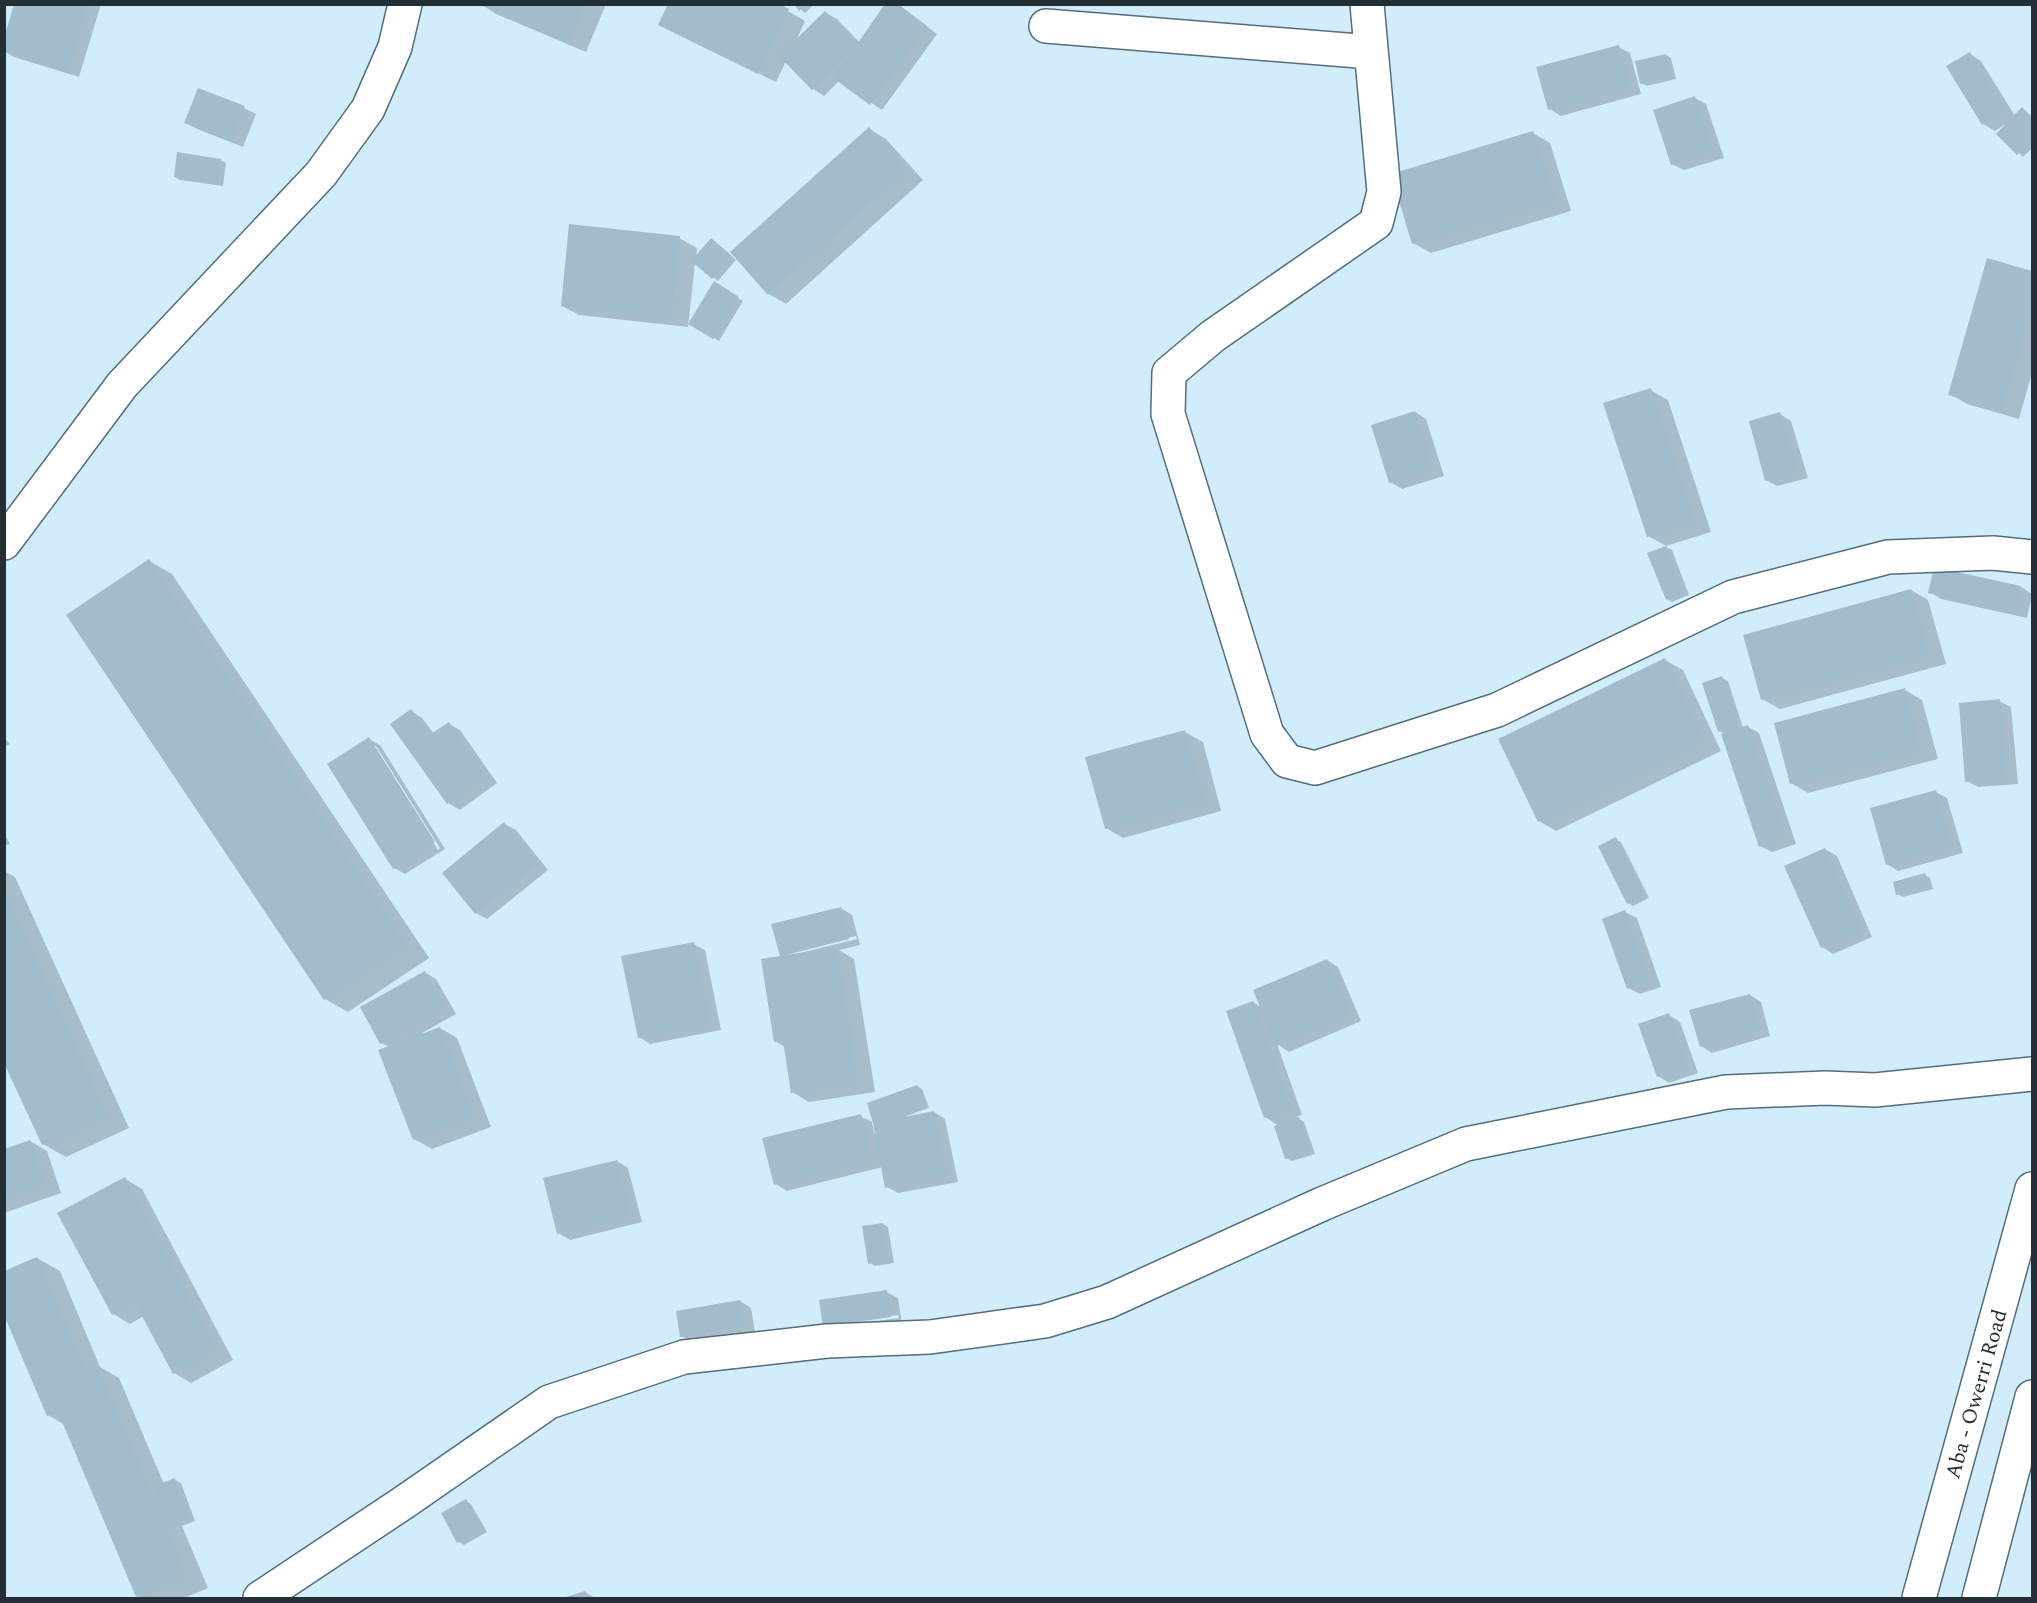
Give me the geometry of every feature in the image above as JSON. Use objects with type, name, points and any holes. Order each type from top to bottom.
[{"type":"main road","points":[[4,543],[122,385],[321,174],[368,109],[395,47],[405,4]]},
{"type":"main road","points":[[1367,4],[1384,192],[1376,224],[1214,336],[1169,373],[1168,414],[1267,734],[1287,761],[1315,768],[1497,710],[1733,597],[1888,557],[1993,553],[2032,557]]},
{"type":"main road","points":[[1046,26],[1371,52]]},
{"type":"main road","points":[[260,1599],[549,1402],[684,1357],[827,1341],[930,1337],[1045,1321],[1107,1302],[1322,1204],[1466,1144],[1726,1092],[1825,1088],[1875,1090],[2032,1074]]},
{"type":"main road","name":"Aba - Owerri Road","points":[[1919,1599],[2032,1189]]},
{"type":"main road","points":[[1979,1599],[2032,1397]]},
{"type":"building","points":[[14,4],[88,4],[68,72],[4,52],[4,38]]},
{"type":"building","points":[[478,4],[585,4],[569,44]]},
{"type":"building","points":[[668,4],[779,4],[789,9],[758,74],[658,25]]},
{"type":"building","points":[[794,4],[807,4],[799,11]]},
{"type":"building","points":[[885,4],[898,4],[927,26],[870,105],[833,78],[853,50],[812,90],[779,56],[825,11],[857,44]]},
{"type":"building","points":[[1619,45],[1631,88],[1548,110],[1536,67]]},
{"type":"building","points":[[1970,52],[2006,111],[1982,125],[1946,66]]},
{"type":"building","points":[[1666,54],[1671,76],[1640,84],[1635,61]]},
{"type":"building","points":[[198,88],[245,106],[231,142],[184,123]]},
{"type":"building","points":[[1695,96],[1713,151],[1671,165],[1653,110]]},
{"type":"building","points":[[2022,107],[2032,117],[2032,140],[2017,155],[1996,134]]},
{"type":"building","points":[[869,127],[907,170],[768,295],[730,252]]},
{"type":"building","points":[[1533,131],[1555,201],[1412,244],[1391,174]]},
{"type":"building","points":[[177,152],[221,159],[218,185],[174,177]]},
{"type":"building","points":[[569,224],[680,236],[671,318],[561,306]]},
{"type":"building","points":[[711,238],[732,256],[712,279],[691,261]]},
{"type":"building","points":[[1987,258],[2032,271],[2032,304],[2002,411],[1948,395]]},
{"type":"building","points":[[714,281],[739,297],[713,339],[688,324]]},
{"type":"building","points":[[1651,388],[1694,522],[1647,537],[1603,403]]},
{"type":"building","points":[[1415,411],[1433,469],[1389,483],[1371,425]]},
{"type":"building","points":[[1780,412],[1797,471],[1765,481],[1749,421]]},
{"type":"building","points":[[1666,546],[1684,592],[1666,600],[1647,553]]},
{"type":"building","points":[[149,559],[407,945],[324,1000],[66,615]]},
{"type":"building","points":[[1934,567],[2021,586],[2015,613],[1928,593]]},
{"type":"building","points":[[1911,589],[1929,654],[1761,700],[1743,635]]},
{"type":"building","points":[[1665,658],[1705,741],[1538,822],[1498,739]]},
{"type":"building","points":[[1722,676],[1739,725],[1718,732],[1702,683]]},
{"type":"building","points":[[1905,688],[1921,750],[1790,784],[1774,723]]},
{"type":"building","points":[[2000,699],[2007,778],[1965,782],[1959,703]]},
{"type":"building","points":[[411,709],[429,735],[449,722],[487,776],[447,804],[390,724]]},
{"type":"building","points":[[1748,725],[1786,838],[1759,847],[1721,734]]},
{"type":"building","points":[[1185,730],[1205,802],[1105,829],[1085,757]]},
{"type":"building","points":[[369,737],[435,842],[393,869],[327,764]]},
{"type":"building","points":[[1936,790],[1952,847],[1886,865],[1870,808]]},
{"type":"building","points":[[504,822],[538,863],[475,914],[442,873]]},
{"type":"building","points":[[1616,837],[1645,895],[1627,904],[1598,846]]},
{"type":"building","points":[[1825,848],[1861,931],[1821,948],[1784,866]]},
{"type":"building","points":[[1925,873],[1928,887],[1896,895],[1893,882]]},
{"type":"building","points":[[4,889],[107,1115],[42,1145],[4,1063]]},
{"type":"building","points":[[841,907],[849,939],[786,955],[837,947],[858,1083],[791,1093],[783,1041],[774,1042],[761,959],[780,956],[771,924]]},
{"type":"building","points":[[1625,910],[1650,981],[1627,989],[1602,919]]},
{"type":"building","points":[[694,942],[710,1024],[638,1038],[621,956]]},
{"type":"building","points":[[1327,959],[1351,1014],[1276,1046],[1253,990]]},
{"type":"building","points":[[425,971],[445,1008],[380,1044],[360,1007]]},
{"type":"building","points":[[1750,994],[1760,1030],[1700,1047],[1689,1010]]},
{"type":"building","points":[[1253,1001],[1291,1109],[1264,1118],[1226,1011]]},
{"type":"building","points":[[1669,1013],[1688,1067],[1657,1077],[1638,1024]]},
{"type":"building","points":[[440,1027],[474,1117],[413,1140],[378,1050]]},
{"type":"building","points":[[917,1085],[924,1105],[878,1122],[934,1111],[947,1176],[885,1188],[867,1103]]},
{"type":"building","points":[[861,1114],[872,1161],[774,1185],[762,1138]]},
{"type":"building","points":[[1299,1117],[1310,1151],[1285,1159],[1274,1126]]},
{"type":"building","points":[[30,1140],[45,1184],[4,1198],[4,1149]]},
{"type":"building","points":[[617,1160],[631,1216],[557,1234],[543,1178]]},
{"type":"building","points":[[125,1177],[217,1350],[173,1374],[135,1303],[112,1315],[57,1213]]},
{"type":"building","points":[[883,1223],[889,1261],[868,1264],[862,1226]]},
{"type":"building","points":[[37,1257],[84,1368],[96,1363],[186,1575],[136,1597],[58,1412],[47,1416],[4,1315],[4,1271]]},
{"type":"building","points":[[887,1290],[891,1317],[823,1327],[819,1300]]},
{"type":"building","points":[[740,1300],[744,1326],[680,1337],[676,1311]]},
{"type":"building","points":[[175,1478],[190,1519],[167,1527],[152,1487]]},
{"type":"building","points":[[466,1499],[483,1529],[457,1543],[441,1513]]},
{"type":"building","points":[[585,1591],[588,1598],[563,1598]]}]
